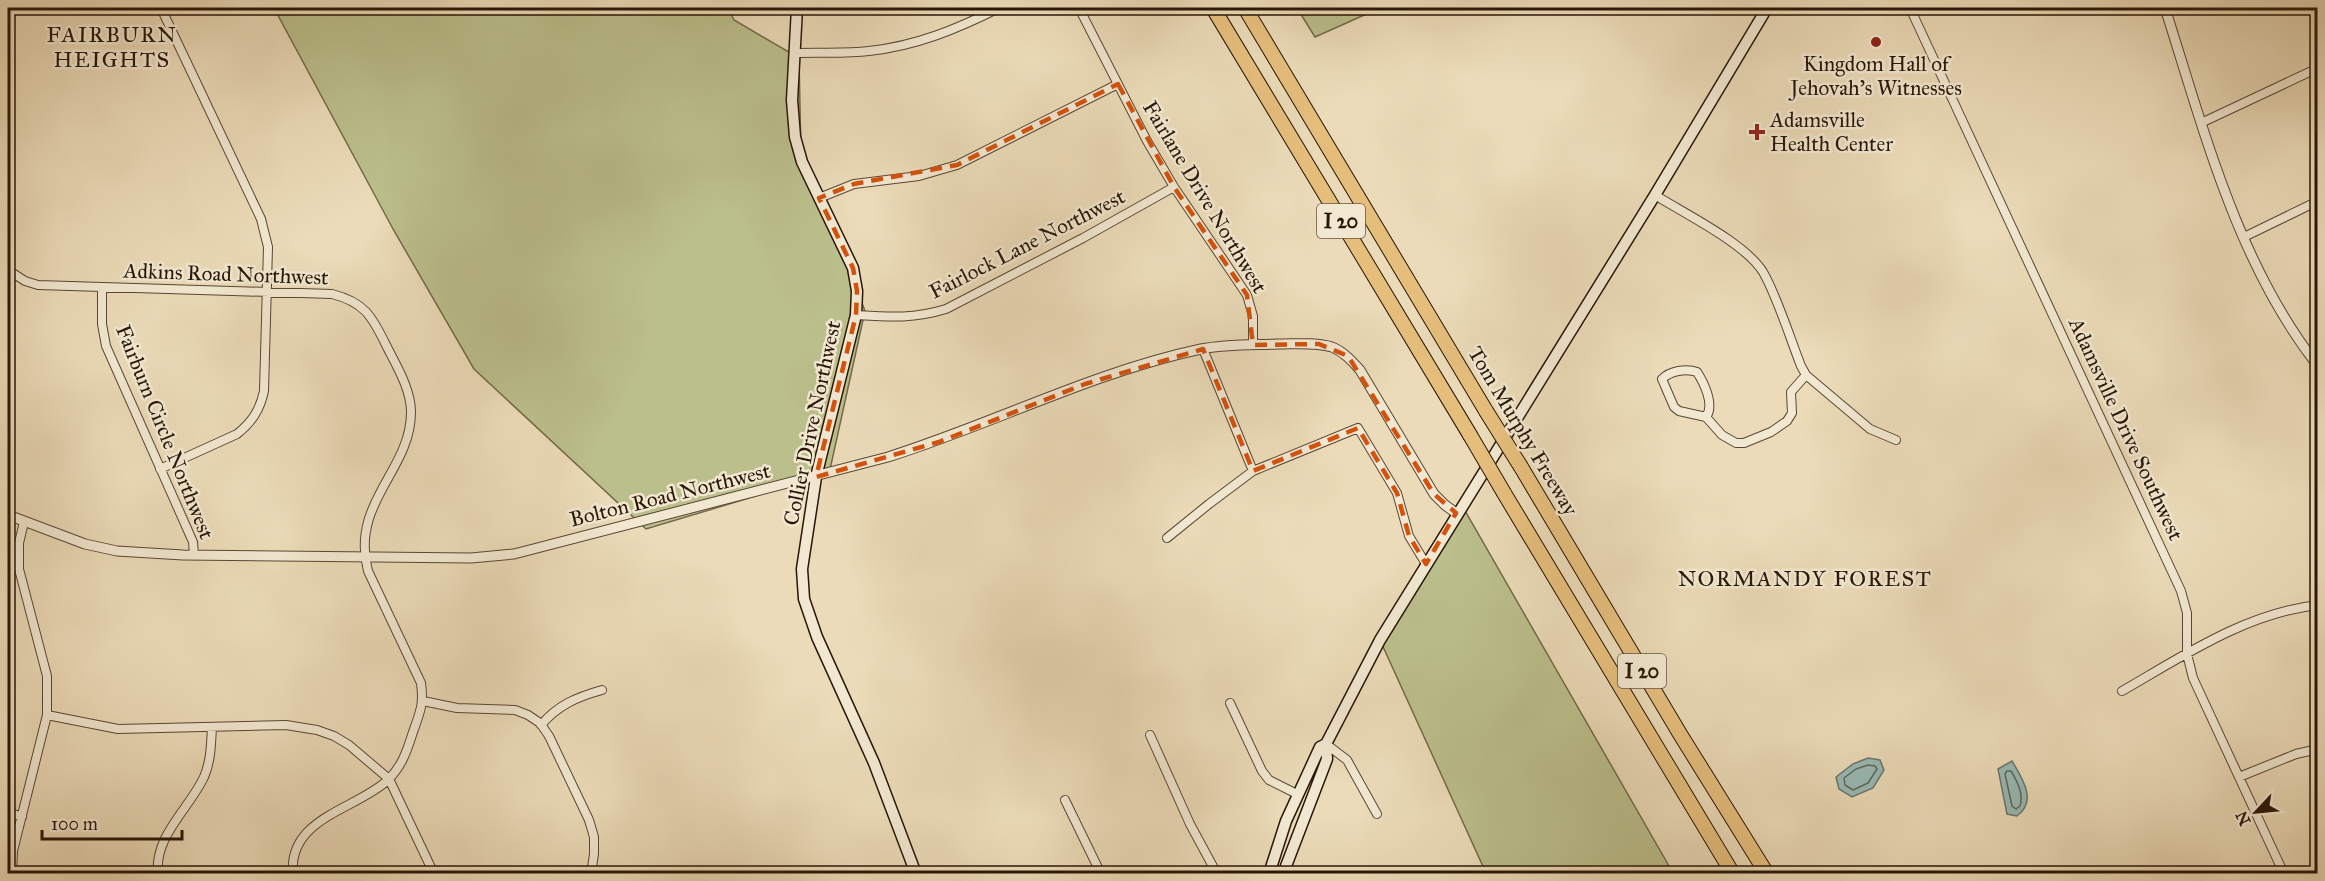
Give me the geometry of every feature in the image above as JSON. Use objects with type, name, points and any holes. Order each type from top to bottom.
[{"type":"highway","name":"I 20","points":[[1213,8],[1733,873]]},
{"type":"highway","name":"Tom Murphy Freeway","points":[[1245,8],[1680,734],[1767,873]]},
{"type":"main road","name":"Collier Drive Northwest","points":[[797,8],[792,100],[795,137],[801,162],[853,268],[857,291],[856,315],[816,477],[802,569],[804,599],[817,637],[873,763],[916,873]]},
{"type":"main road","points":[[1283,873],[1327,759],[1326,744],[1380,640],[1456,513],[1655,195],[1767,8]]},
{"type":"main road","points":[[1268,873],[1298,794],[1320,747],[1326,744]]},
{"type":"street","points":[[160,469],[237,434],[256,414],[264,392],[268,248],[261,219],[161,8]]},
{"type":"street","points":[[795,53],[866,52],[894,48],[921,42],[999,8]]},
{"type":"street","name":"Fairlane Drive Northwest","points":[[1079,8],[1174,187],[1247,295],[1253,315],[1253,345]]},
{"type":"street","name":"Adamsville Drive Southwest","points":[[1910,8],[2181,591],[2187,614],[2187,654],[2193,678],[2284,873]]},
{"type":"street","points":[[2165,8],[2201,123],[2244,237],[2274,301],[2303,348],[2318,366]]},
{"type":"street","points":[[2201,123],[2318,68]]},
{"type":"street","points":[[819,198],[854,184],[919,176],[957,165],[1118,84]]},
{"type":"street","name":"Fairlock Lane Northwest","points":[[856,315],[905,318],[946,309],[1083,238],[1174,187]]},
{"type":"street","points":[[1655,195],[1724,238],[1754,262],[1767,281],[1806,375],[1870,429],[1896,440]]},
{"type":"street","points":[[2244,237],[2318,201]]},
{"type":"street","name":"Adkins Road Northwest","points":[[8,270],[25,281],[38,285],[332,294],[358,304],[375,323],[407,390],[411,411],[409,434],[404,450],[372,507],[364,557],[368,571],[421,683],[423,701]]},
{"type":"street","name":"Fairburn Circle Northwest","points":[[102,287],[102,324],[106,346],[193,542],[194,555]]},
{"type":"street","name":"Bolton Road Northwest","points":[[8,515],[85,544],[117,551],[194,555],[471,558],[514,554],[816,477],[939,441],[1085,384],[1143,364],[1203,348],[1319,344],[1334,348],[1348,356],[1360,370],[1434,494],[1456,513]]},
{"type":"street","points":[[1203,348],[1253,471]]},
{"type":"street","points":[[1706,417],[1710,412],[1709,404],[1701,379],[1696,372],[1691,370],[1667,375],[1662,379],[1674,407],[1679,411],[1706,417],[1722,435],[1735,442],[1744,443],[1762,436],[1786,421],[1792,413],[1791,392],[1806,375]]},
{"type":"street","points":[[1167,538],[1253,471],[1359,428],[1397,493],[1409,536],[1425,564]]},
{"type":"street","points":[[12,873],[13,851],[48,715],[47,676],[19,569],[19,543],[24,522]]},
{"type":"street","points":[[2122,691],[2249,622],[2273,614],[2318,605]]},
{"type":"street","points":[[541,725],[551,712],[564,704],[602,690]]},
{"type":"street","points":[[293,873],[294,856],[298,845],[310,827],[365,797],[388,779],[404,760],[423,701],[457,708],[515,710],[528,715],[541,725],[549,736],[590,820],[594,837],[591,873]]},
{"type":"street","points":[[1230,703],[1262,771],[1269,780],[1298,794]]},
{"type":"street","points":[[48,715],[118,729],[286,725],[317,730],[349,745],[388,779],[434,873]]},
{"type":"street","points":[[158,873],[159,856],[166,836],[197,791],[205,775],[211,752],[212,727]]},
{"type":"street","points":[[1150,735],[1190,824],[1217,873]]},
{"type":"street","points":[[1326,744],[1347,760],[1377,814]]},
{"type":"street","points":[[2239,777],[2296,754],[2318,749]]},
{"type":"street","points":[[1065,800],[1101,873]]},
{"type":"street","points":[[8,812],[22,817]]},
{"type":"highlighted area","points":[[1118,84],[1174,187],[1247,295],[1253,345],[1319,344],[1348,356],[1434,494],[1456,513],[1426,564],[1409,536],[1397,493],[1358,428],[1253,471],[1203,349],[1085,384],[939,442],[816,477],[856,315],[857,291],[853,268],[819,198],[854,184],[957,165]]},
{"type":"green space","points":[[274,8],[728,8],[734,20],[799,58],[801,156],[830,217],[865,311],[829,474],[646,529],[474,369],[393,229]]},
{"type":"green space","points":[[1297,8],[1380,8],[1315,37]]},
{"type":"green space","points":[[1460,502],[1673,873],[1486,873],[1380,640]]},
{"type":"water","points":[[1868,758],[1880,760],[1884,770],[1873,788],[1852,797],[1839,789],[1836,777],[1853,764]]},
{"type":"water","points":[[2012,761],[2024,782],[2027,796],[2023,810],[2017,816],[2007,814],[1998,769]]},
{"type":"place","name":"Kingdom Hall of Jehovah’s Witnesses","points":[[1876,42]]},
{"type":"place","name":"Adamsville Health Center","points":[[1757,132]]},
{"type":"district","name":"FAIRBURN HEIGHTS","points":[[112,46]]},
{"type":"district","name":"NORMANDY FOREST","points":[[1805,578]]}]
